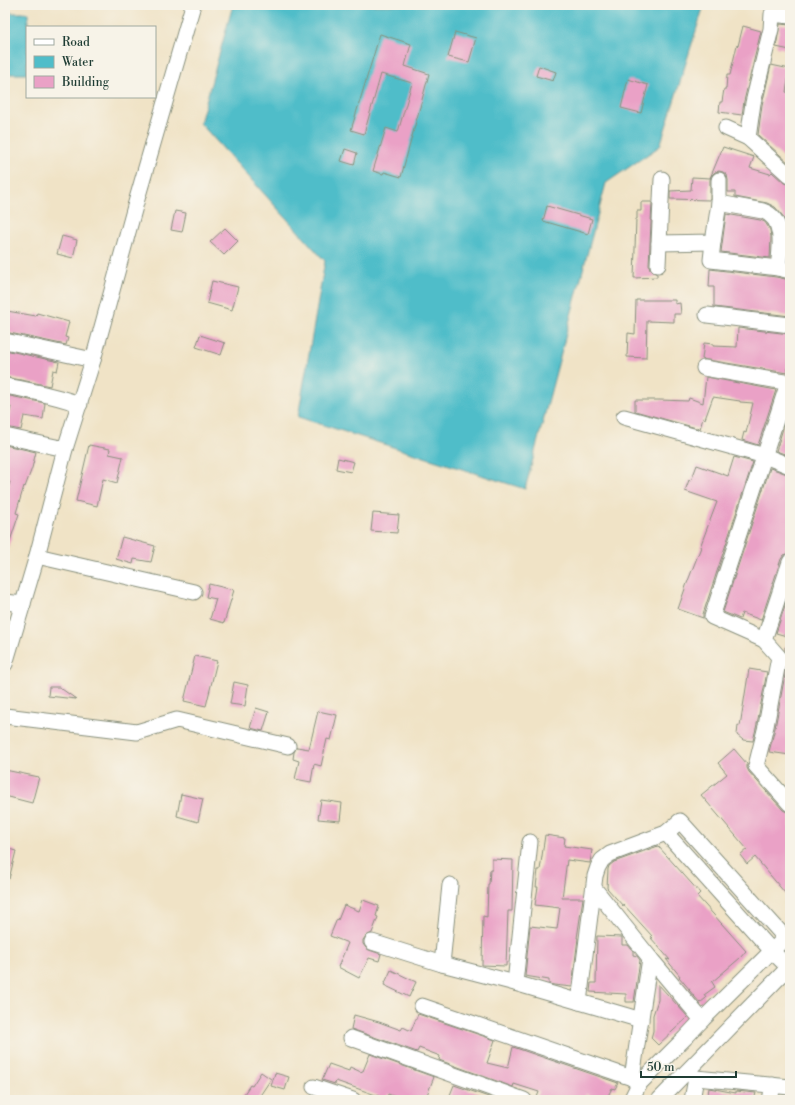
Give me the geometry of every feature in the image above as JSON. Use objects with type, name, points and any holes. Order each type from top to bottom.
[{"type":"street","points":[[5,662],[38,556],[65,449],[93,360],[135,206],[193,5]]},
{"type":"street","points":[[748,138],[753,103],[772,14],[790,16]]},
{"type":"street","points":[[726,128],[748,138],[790,176]]},
{"type":"street","points":[[658,265],[662,179]]},
{"type":"street","points":[[719,203],[763,211],[773,217],[779,232],[784,270],[711,260],[719,203],[720,180]]},
{"type":"street","points":[[659,243],[713,242]]},
{"type":"street","points":[[707,315],[790,325]]},
{"type":"street","points":[[5,341],[93,360]]},
{"type":"street","points":[[704,368],[789,383],[712,617],[764,640],[779,657],[766,726],[756,766],[790,804]]},
{"type":"street","points":[[5,386],[52,395],[80,404]]},
{"type":"street","points":[[624,417],[765,456],[790,466]]},
{"type":"street","points":[[5,436],[65,449]]},
{"type":"street","points":[[38,556],[194,592]]},
{"type":"street","points":[[764,640],[790,562]]},
{"type":"street","points":[[5,602],[23,604]]},
{"type":"street","points":[[5,716],[137,732],[177,720],[288,746]]},
{"type":"street","points":[[579,1002],[596,871],[602,860],[610,854],[666,833],[680,821],[788,938],[772,951],[685,1038],[635,1081]]},
{"type":"street","points":[[660,1100],[692,1075],[703,1056],[789,968],[666,833]]},
{"type":"street","points":[[515,983],[530,842]]},
{"type":"street","points":[[442,964],[450,885]]},
{"type":"street","points":[[594,888],[702,1020]]},
{"type":"street","points":[[372,942],[442,964],[515,983],[641,1020]]},
{"type":"street","points":[[631,1100],[635,1081],[641,1020],[650,958]]},
{"type":"street","points":[[422,1006],[635,1081]]},
{"type":"street","points":[[351,1038],[524,1100]]},
{"type":"street","points":[[685,1038],[703,1056]]},
{"type":"street","points":[[692,1075],[772,1093],[790,1087]]},
{"type":"street","points":[[692,1075],[692,1100]]},
{"type":"street","points":[[314,1087],[353,1100]]},
{"type":"water","points":[[233,5],[704,5],[660,146],[606,183],[525,489],[298,417],[325,261],[200,123]]},
{"type":"water","points":[[5,13],[28,13],[28,26],[26,26],[26,74],[5,74]]},
{"type":"building","points":[[780,24],[790,25],[790,50],[776,47]]},
{"type":"building","points":[[743,26],[761,31],[742,115],[719,112],[720,102],[722,102],[724,89],[726,89],[727,75],[730,75]]},
{"type":"building","points":[[455,32],[476,38],[469,62],[448,57]]},
{"type":"building","points":[[380,34],[411,44],[405,66],[429,74],[401,177],[384,172],[383,174],[373,171],[386,128],[398,132],[412,83],[381,74],[364,134],[351,130]]},
{"type":"building","points":[[771,65],[790,69],[786,92],[790,93],[790,164],[758,135],[762,105]]},
{"type":"building","points":[[539,66],[556,72],[553,81],[536,76]]},
{"type":"building","points":[[628,79],[648,85],[641,113],[621,108]]},
{"type":"building","points":[[723,147],[754,157],[750,168],[770,174],[772,172],[784,183],[790,185],[790,262],[788,261],[789,234],[787,224],[782,215],[775,207],[767,203],[735,197],[735,192],[728,192],[727,175],[723,172],[715,172],[711,176],[710,200],[670,199],[670,191],[691,190],[692,177],[710,178]]},
{"type":"building","points":[[345,149],[357,153],[354,165],[341,161]]},
{"type":"building","points":[[641,202],[652,202],[649,265],[650,269],[657,274],[657,277],[634,278],[636,219],[637,211],[641,211]]},
{"type":"building","points":[[547,206],[592,219],[588,234],[543,221]]},
{"type":"building","points":[[175,211],[186,213],[182,232],[171,230]]},
{"type":"building","points":[[726,214],[765,222],[770,230],[771,237],[770,258],[721,252]]},
{"type":"building","points":[[225,228],[238,241],[224,255],[210,242]]},
{"type":"building","points":[[62,236],[77,240],[73,258],[57,254]]},
{"type":"building","points":[[710,269],[790,280],[790,316],[714,307],[714,287],[709,287]]},
{"type":"building","points":[[212,281],[238,287],[232,310],[207,303]]},
{"type":"building","points":[[636,300],[675,300],[675,304],[680,303],[681,314],[674,314],[674,322],[647,321],[646,358],[627,357],[628,333],[635,334]]},
{"type":"building","points":[[7,311],[36,316],[37,313],[69,322],[65,337],[68,338],[66,345],[5,332]]},
{"type":"building","points":[[738,328],[790,334],[790,352],[787,373],[702,359],[704,343],[713,344],[713,346],[737,347]]},
{"type":"building","points":[[200,335],[225,343],[221,355],[196,347]]},
{"type":"building","points":[[5,350],[59,362],[57,371],[53,370],[50,386],[5,377]]},
{"type":"building","points":[[706,377],[776,390],[758,445],[742,440],[744,432],[746,433],[753,403],[713,397],[705,419],[703,418],[700,429],[635,411],[635,400],[688,401],[689,398],[703,403]]},
{"type":"building","points":[[5,395],[45,403],[43,419],[24,416],[21,430],[6,427],[11,407],[5,406]]},
{"type":"building","points":[[790,406],[790,456],[776,451]]},
{"type":"building","points":[[5,445],[36,452],[16,513],[19,514],[7,550],[5,550],[5,497],[10,482],[5,480]]},
{"type":"building","points":[[89,445],[110,449],[109,454],[123,457],[117,483],[103,479],[97,506],[76,501]]},
{"type":"building","points":[[734,457],[753,462],[703,614],[703,618],[678,609],[717,502],[685,491],[689,480],[691,481],[697,465],[728,476]]},
{"type":"building","points":[[338,458],[354,462],[351,472],[336,469]]},
{"type":"building","points":[[770,468],[790,475],[790,553],[784,555],[781,559],[761,620],[742,613],[740,619],[723,612]]},
{"type":"building","points":[[373,513],[399,515],[397,533],[371,531]]},
{"type":"building","points":[[122,537],[155,546],[151,562],[134,559],[133,564],[116,559]]},
{"type":"building","points":[[209,584],[234,590],[224,623],[210,619],[216,599],[206,597]]},
{"type":"building","points":[[790,590],[790,637],[776,633]]},
{"type":"building","points":[[785,647],[790,647],[790,755],[769,752],[788,659],[788,654]]},
{"type":"building","points":[[195,656],[217,661],[206,706],[184,701]]},
{"type":"building","points":[[749,669],[767,672],[753,741],[743,740],[737,735],[738,725],[740,726]]},
{"type":"building","points":[[234,682],[248,685],[245,706],[230,704]]},
{"type":"building","points":[[49,687],[59,687],[76,699],[48,696]]},
{"type":"building","points":[[256,708],[269,712],[263,731],[250,728]]},
{"type":"building","points":[[318,711],[337,715],[331,740],[327,739],[321,766],[314,764],[311,782],[295,779],[299,761],[293,759],[294,752],[297,747],[309,749]]},
{"type":"building","points":[[734,749],[747,764],[749,772],[783,810],[790,813],[790,899],[755,857],[747,864],[740,855],[747,849],[701,795],[727,774],[718,763]]},
{"type":"building","points":[[5,770],[39,777],[32,803],[5,796]]},
{"type":"building","points":[[181,794],[203,799],[198,822],[177,816]]},
{"type":"building","points":[[321,800],[342,803],[340,821],[318,819]]},
{"type":"building","points":[[545,835],[565,838],[564,846],[592,850],[590,863],[567,860],[562,898],[583,898],[572,987],[549,984],[549,980],[525,976],[530,926],[557,929],[560,908],[535,905],[538,887],[536,887],[538,870],[540,870]]},
{"type":"building","points":[[658,846],[700,893],[697,896],[746,951],[712,982],[715,987],[704,995],[706,998],[700,1003],[666,959],[670,960],[651,938],[653,938],[652,936],[607,888],[609,866],[614,862]]},
{"type":"building","points":[[5,848],[16,851],[9,879],[5,878]]},
{"type":"building","points":[[492,859],[513,860],[512,911],[508,911],[506,966],[482,965],[483,916],[487,917],[488,884],[490,870],[492,870]]},
{"type":"building","points":[[363,900],[379,906],[376,916],[378,917],[372,933],[366,936],[363,940],[363,944],[369,950],[381,954],[379,961],[369,958],[359,978],[338,967],[348,943],[330,936],[344,905],[359,911]]},
{"type":"building","points":[[597,936],[622,937],[622,945],[628,945],[633,951],[633,955],[637,956],[640,960],[634,1002],[626,1002],[626,994],[590,992],[591,983],[596,983]]},
{"type":"building","points":[[391,970],[416,982],[409,997],[384,985]]},
{"type":"building","points":[[658,984],[688,1017],[658,1045],[651,1038],[653,1031],[653,1015],[658,1000]]},
{"type":"building","points":[[418,1014],[495,1040],[487,1063],[508,1068],[513,1047],[618,1083],[615,1089],[612,1088],[606,1100],[599,1100],[586,1094],[584,1100],[556,1100],[547,1097],[546,1100],[536,1100],[539,1092],[514,1084],[513,1087],[439,1060],[440,1056],[419,1048],[417,1052],[351,1029],[354,1015],[401,1030],[403,1027],[411,1031]]},
{"type":"building","points":[[370,1054],[434,1077],[425,1100],[403,1100],[388,1094],[387,1099],[336,1081],[335,1084],[322,1080],[329,1064],[349,1071],[350,1067],[361,1072],[363,1071]]},
{"type":"building","points":[[261,1072],[271,1079],[257,1100],[240,1100],[250,1085],[252,1086]]},
{"type":"building","points":[[275,1073],[289,1077],[285,1090],[271,1086]]},
{"type":"building","points":[[454,1085],[497,1100],[448,1100]]},
{"type":"building","points":[[709,1088],[736,1093],[736,1091],[756,1093],[754,1100],[707,1100]]}]
